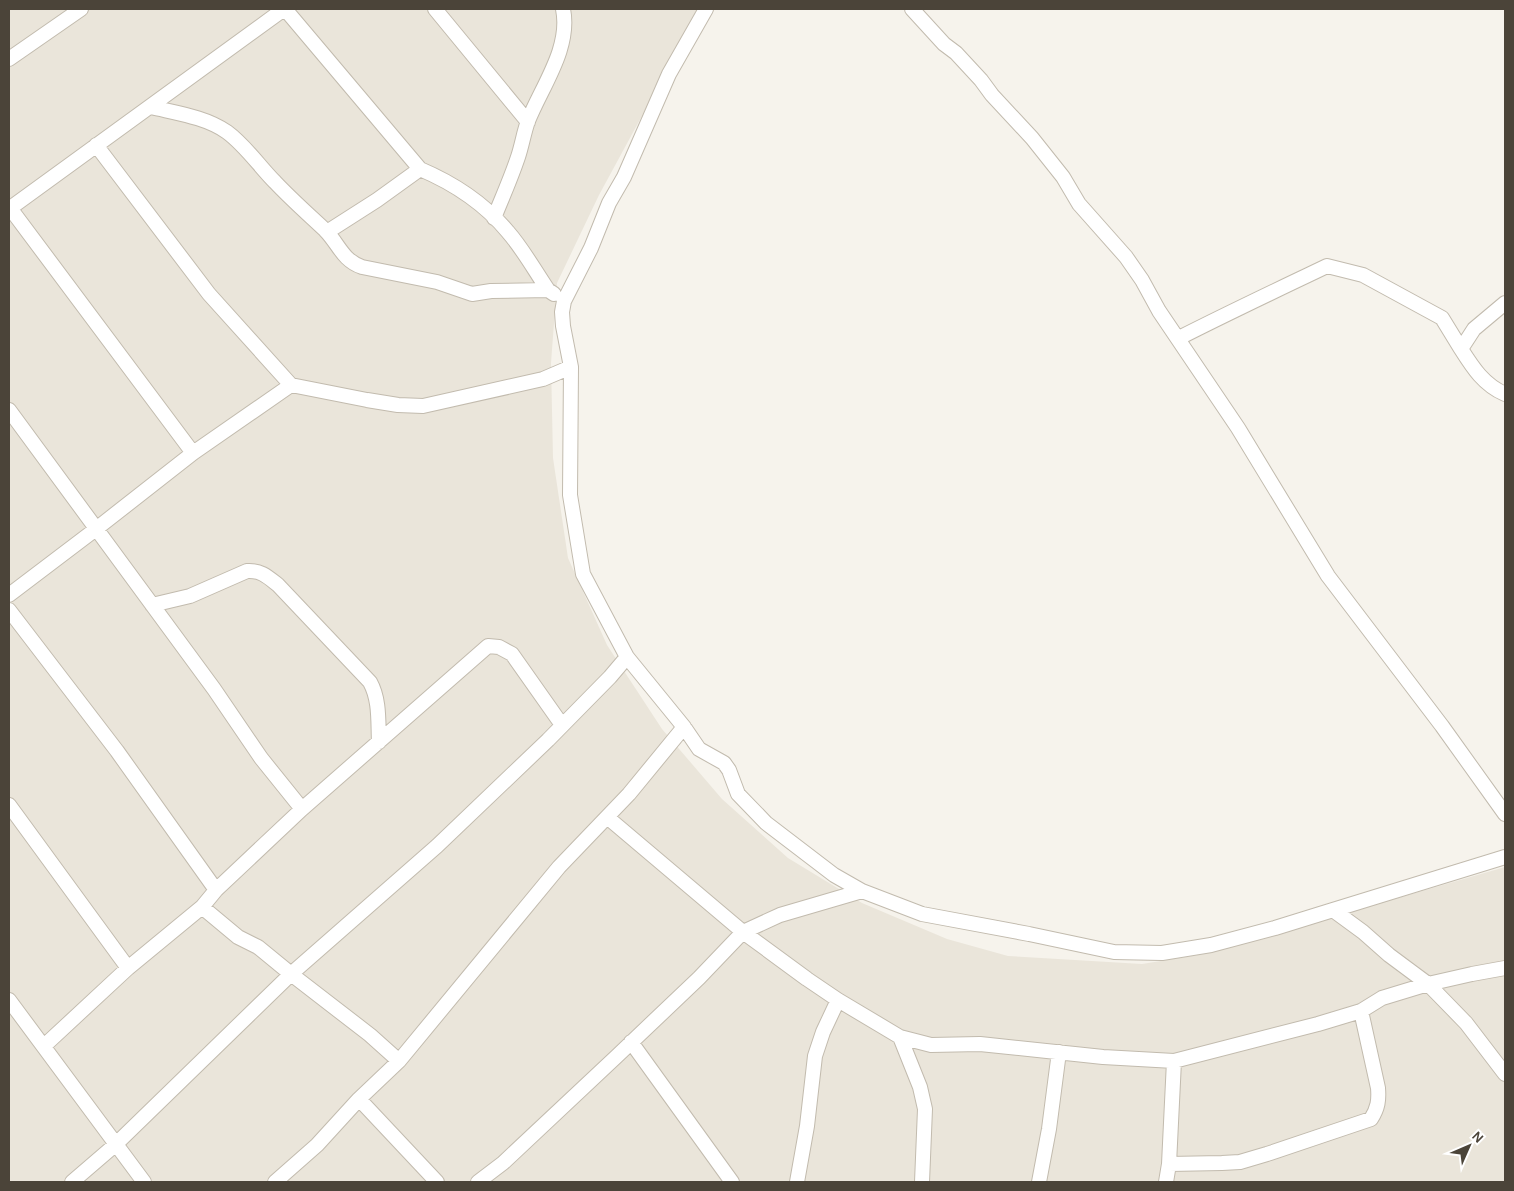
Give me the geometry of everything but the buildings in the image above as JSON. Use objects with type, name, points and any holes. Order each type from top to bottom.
[{"type":"street","points":[[9,59],[81,9]]},
{"type":"street","points":[[192,453],[9,208],[284,9],[420,169],[450,183],[482,206],[508,232],[548,290],[564,301]]},
{"type":"street","points":[[434,9],[528,122]]},
{"type":"street","points":[[494,218],[518,157],[528,122],[554,65],[563,38],[563,9]]},
{"type":"street","points":[[706,9],[669,74],[624,177],[609,202],[591,248],[564,301],[563,326],[571,367],[570,494],[583,574],[627,657],[684,727],[699,749],[724,763],[729,770],[738,794],[766,823],[834,875],[862,891],[922,914],[1114,952],[1162,953],[1211,945],[1275,928],[1505,857]]},
{"type":"street","points":[[912,9],[981,80],[992,95],[1032,138],[1063,177],[1079,204],[1126,257],[1142,280],[1159,311],[1238,428],[1328,576],[1442,726],[1505,814]]},
{"type":"street","points":[[151,107],[209,123],[226,132],[239,143],[274,182],[327,232],[348,260],[362,267],[436,282],[472,294],[491,291],[548,290]]},
{"type":"street","points":[[96,145],[209,294],[292,385],[366,400],[398,405],[423,406],[543,379],[571,367]]},
{"type":"street","points":[[327,232],[377,200],[420,169]]},
{"type":"street","points":[[1178,338],[1327,266],[1363,275],[1442,318],[1474,370],[1492,388],[1505,394]]},
{"type":"street","points":[[1461,349],[1474,329],[1505,303]]},
{"type":"street","points":[[9,595],[192,453],[292,385]]},
{"type":"street","points":[[9,410],[214,689],[261,758],[302,809]]},
{"type":"street","points":[[152,604],[190,596],[247,571],[263,573],[278,585],[370,682],[375,692],[379,742]]},
{"type":"street","points":[[9,610],[117,751],[216,890]]},
{"type":"street","points":[[44,1046],[128,968],[202,907],[216,890],[302,809],[488,646],[499,647],[512,654],[562,725]]},
{"type":"street","points":[[72,1182],[115,1144],[291,974],[437,846],[562,725],[610,677],[627,657]]},
{"type":"street","points":[[275,1182],[317,1144],[359,1099],[399,1061],[559,867],[629,794],[684,727]]},
{"type":"street","points":[[9,805],[128,968]]},
{"type":"street","points":[[607,817],[743,932],[838,1000],[900,1037],[931,1046],[980,1044],[1103,1058],[1174,1061],[1361,1011],[1382,998],[1428,984],[1505,968]]},
{"type":"street","points":[[483,1181],[699,978],[743,932],[780,915],[862,891]]},
{"type":"street","points":[[202,907],[238,937],[258,947],[370,1035],[399,1061]]},
{"type":"street","points":[[1334,910],[1428,984],[1466,1023],[1505,1074]]},
{"type":"street","points":[[9,1000],[144,1182]]},
{"type":"street","points":[[797,1182],[807,1126],[815,1056],[823,1032],[838,1000]]},
{"type":"street","points":[[1169,1164],[1240,1162],[1371,1119],[1379,1100],[1378,1088],[1361,1011]]},
{"type":"street","points":[[900,1037],[920,1087],[925,1109],[922,1182]]},
{"type":"street","points":[[631,1042],[732,1182]]},
{"type":"street","points":[[1039,1182],[1049,1129],[1059,1052]]},
{"type":"street","points":[[1166,1182],[1169,1164],[1174,1061]]},
{"type":"street","points":[[359,1099],[437,1182]]},
{"type":"shaded area","points":[[9,9],[700,9],[599,195],[557,283],[551,363],[553,458],[568,558],[607,645],[662,729],[722,799],[788,858],[862,903],[947,939],[1008,956],[1142,964],[1204,954],[1505,867],[1505,1182],[9,1182]]}]
